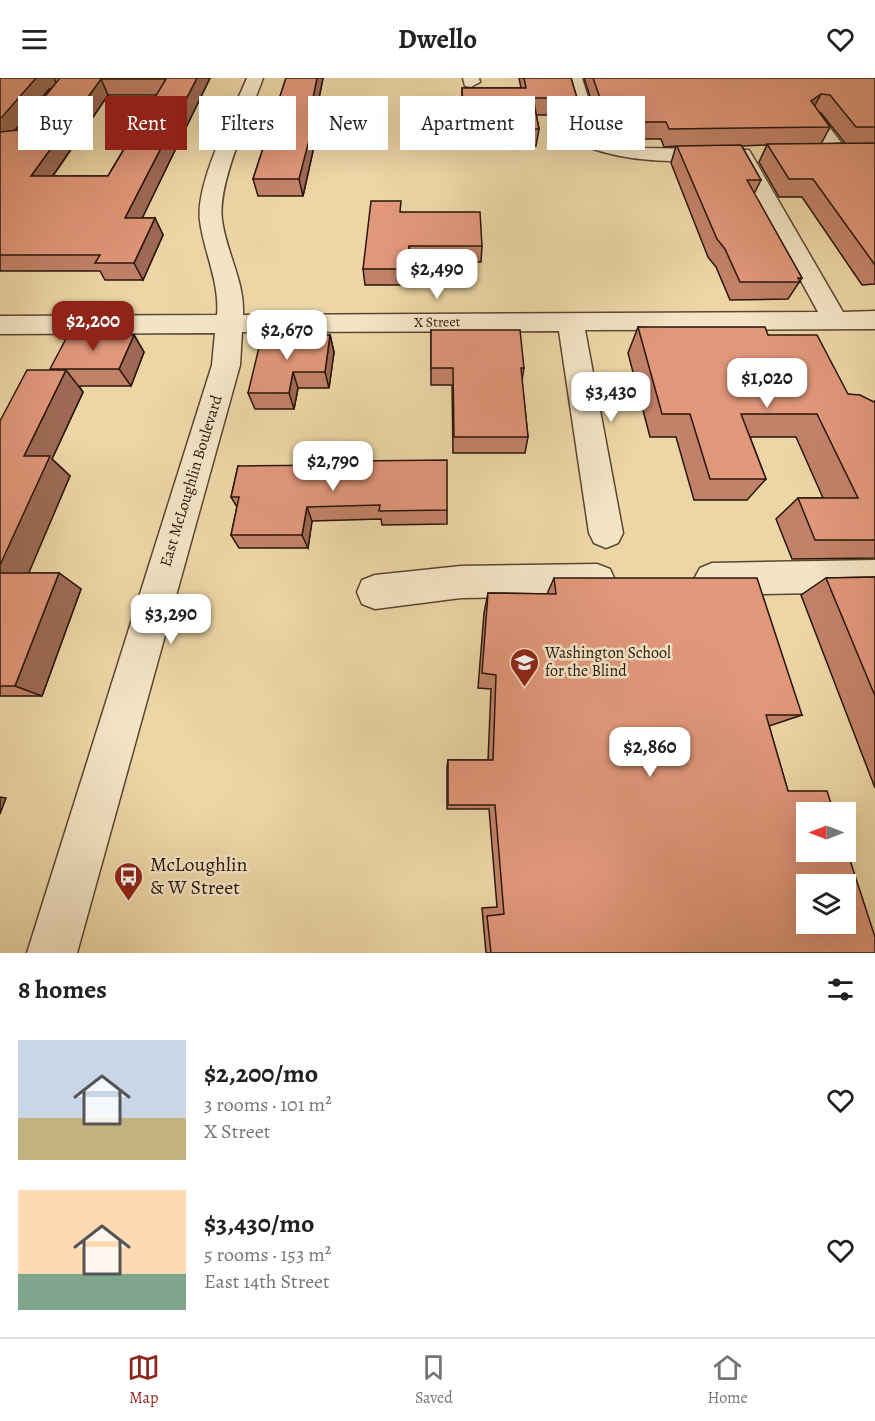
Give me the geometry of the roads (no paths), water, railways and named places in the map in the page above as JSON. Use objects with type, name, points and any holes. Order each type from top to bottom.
[{"type":"street","name":"East McLoughlin Boulevard","points":[[52,953],[226,364],[231,300],[211,220],[211,194],[255,78]]},
{"type":"street","points":[[574,78],[592,142],[606,149],[626,153],[763,154]]},
{"type":"street","points":[[813,119],[848,153],[817,153]]},
{"type":"street","points":[[742,154],[835,320]]},
{"type":"street","points":[[570,320],[606,533]]},
{"type":"street","points":[[800,320],[817,351]]},
{"type":"street","name":"X Street","points":[[0,325],[875,320]]},
{"type":"street","points":[[686,579],[875,576]]},
{"type":"street","points":[[375,592],[461,582],[627,580]]},
{"type":"place","name":"Washington School for the Blind","points":[[524,688]]},
{"type":"place","name":"McLoughlin & W Street","points":[[129,902]]}]
